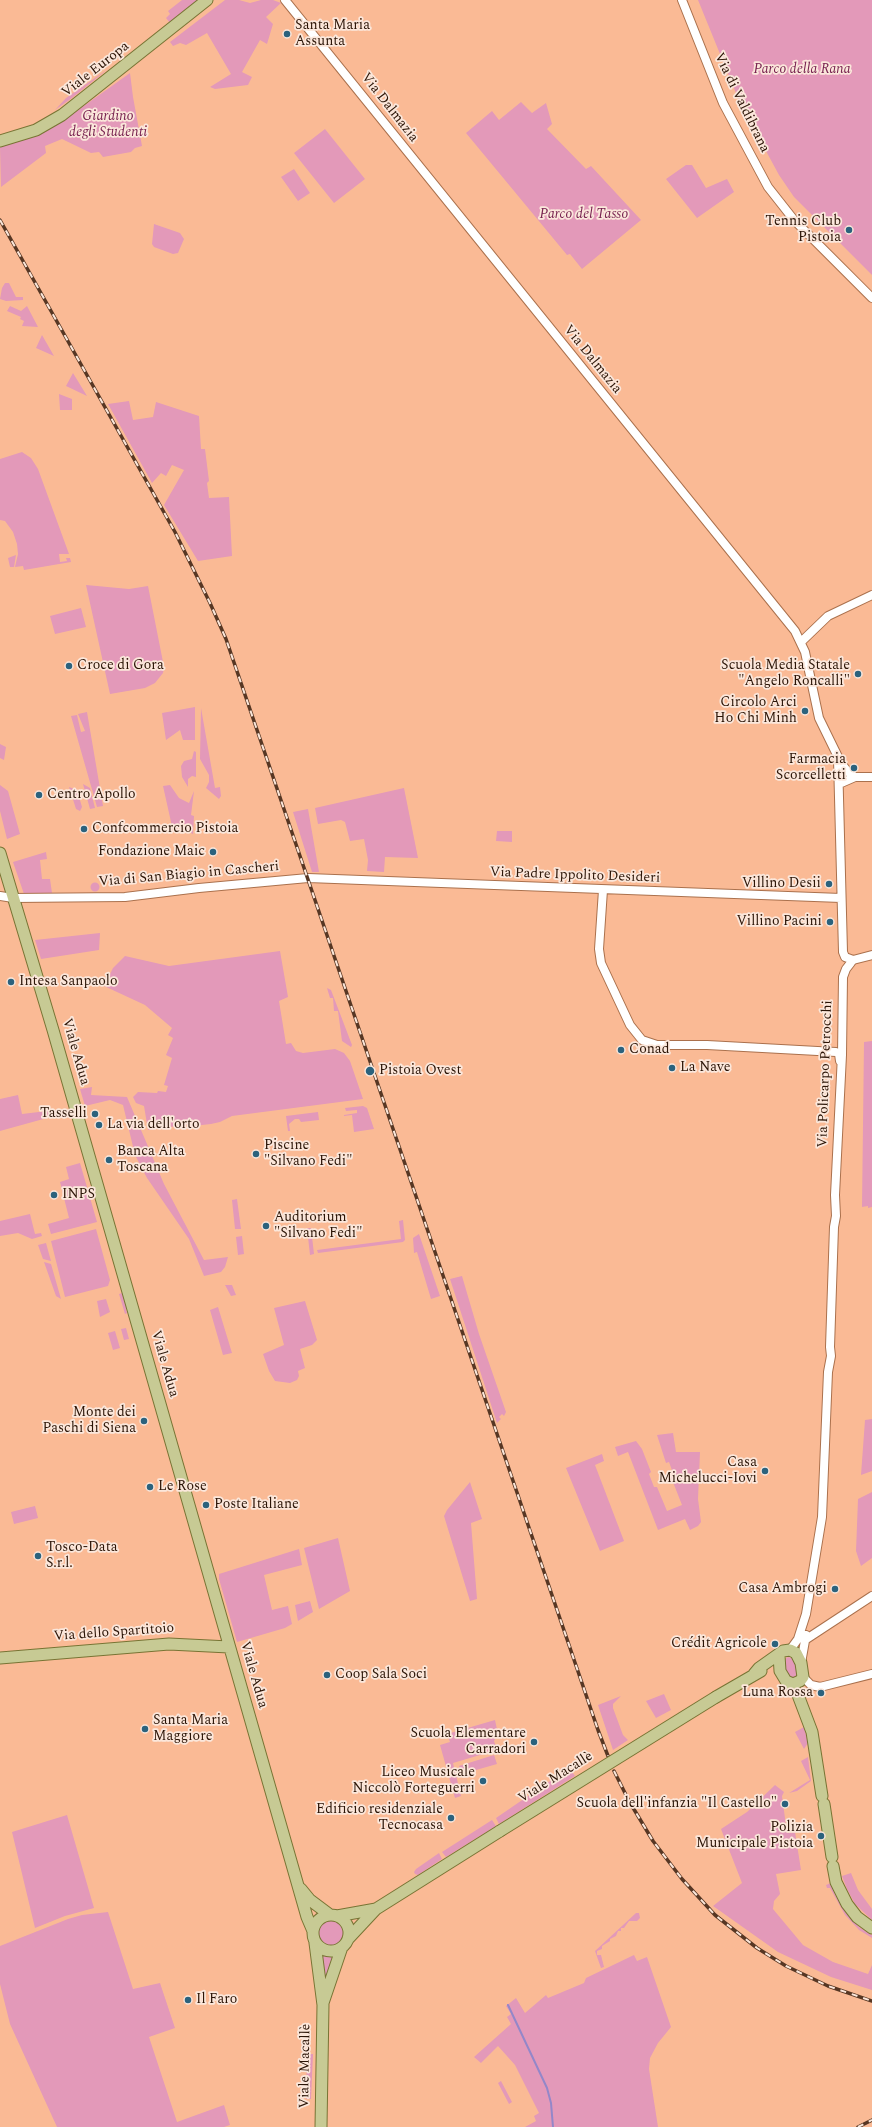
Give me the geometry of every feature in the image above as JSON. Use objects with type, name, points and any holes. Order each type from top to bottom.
[{"type":"main road","name":"Viale Europa","points":[[0,141],[36,130],[73,107],[205,3],[214,0]]},
{"type":"main road","name":"Viale Adua","points":[[0,853],[53,1030],[307,1917],[313,1931]]},
{"type":"main road","name":"Via dello Spartitoio","points":[[0,1658],[168,1644],[230,1647]]},
{"type":"main road","points":[[797,1681],[786,1682],[780,1671],[778,1655],[783,1651],[790,1650],[796,1654],[801,1663],[797,1681],[798,1695],[812,1732],[836,1882],[847,1904],[857,1917],[872,1928]]},
{"type":"main road","name":"Viale Macallè","points":[[754,1674],[778,1655]]},
{"type":"main road","name":"Viale Macallè","points":[[322,2005],[345,1943],[376,1910],[754,1674],[768,1669],[780,1671]]},
{"type":"main road","name":"Viale Adua","points":[[298,1883],[310,1900],[334,1916]]},
{"type":"main road","name":"Viale Macallè","points":[[334,1916],[376,1910]]},
{"type":"main road","points":[[334,1916],[347,1925],[345,1943],[328,1951],[321,1948],[316,1943],[313,1931],[318,1920],[334,1916]]},
{"type":"main road","name":"Viale Macallè","points":[[316,1943],[322,2005],[321,2127]]},
{"type":"street","name":"Via Dalmazia","points":[[285,0],[697,508],[801,642],[807,660],[816,710],[838,758],[845,769],[855,777]]},
{"type":"street","name":"Via di Valdibrana","points":[[682,0],[723,103],[772,194],[794,220],[872,298]]},
{"type":"street","points":[[801,642],[828,616],[872,595]]},
{"type":"street","name":"Via Dalmazia","points":[[838,758],[839,784]]},
{"type":"street","points":[[872,777],[855,777],[839,784],[843,954],[853,960],[872,955]]},
{"type":"street","name":"Via Padre Ippolito Desideri","points":[[308,878],[841,898]]},
{"type":"street","name":"Via di San Biagio in Cascheri","points":[[0,896],[13,898],[125,897],[199,888],[308,878]]},
{"type":"street","points":[[602,890],[599,954],[602,966],[628,1020],[640,1038],[654,1045],[732,1046],[836,1052],[840,1050],[842,1043]]},
{"type":"street","name":"Via Policarpo Petrocchi","points":[[806,1614],[822,1517],[828,1372],[831,1356],[830,1332],[834,1227],[836,1216],[834,1195],[842,1043],[843,974],[853,960]]},
{"type":"street","points":[[836,1052],[839,1054],[840,1064]]},
{"type":"street","points":[[805,1640],[872,1596]]},
{"type":"street","points":[[801,1663],[805,1640],[806,1614]]},
{"type":"street","points":[[790,1650],[798,1639],[806,1614]]},
{"type":"street","points":[[797,1681],[820,1687],[872,1674]]},
{"type":"green space","points":[[182,0],[200,0],[170,23],[166,18],[170,14],[168,11]]},
{"type":"green space","points":[[225,0],[239,0],[250,3],[261,0],[273,0],[281,3],[266,17],[273,24],[267,44],[260,40],[242,72],[252,77],[248,85],[215,89],[210,87],[231,74],[207,33],[186,45],[180,43],[173,46],[170,42]]},
{"type":"green space","name":"Parco della Rana","points":[[698,0],[872,0],[872,275],[794,197],[779,175],[740,103]]},
{"type":"green space","points":[[108,69],[72,98],[55,110],[66,98]]},
{"type":"green space","name":"Giardino degli Studenti","points":[[130,73],[142,146],[135,148],[131,152],[103,157],[99,152],[91,153],[62,139],[45,146],[46,153],[1,187],[0,147],[29,138],[60,123]]},
{"type":"green space","name":"Parco del Tasso","points":[[521,102],[532,113],[546,103],[552,124],[547,129],[586,169],[591,166],[641,220],[582,269],[570,254],[567,255],[466,133],[492,111],[499,120]]},
{"type":"green space","points":[[325,129],[365,179],[334,203],[294,153]]},
{"type":"green space","points":[[686,165],[692,165],[706,188],[727,179],[734,192],[697,218],[666,179]]},
{"type":"green space","points":[[294,169],[310,193],[298,201],[281,177]]},
{"type":"green space","points":[[154,224],[180,233],[184,239],[178,253],[173,254],[154,247],[152,244]]},
{"type":"green space","points":[[5,283],[9,283],[16,297],[23,297],[23,300],[6,301],[0,299],[2,288]]},
{"type":"green space","points":[[10,306],[21,311],[27,306],[38,327],[22,326],[24,321],[20,319],[21,317],[7,311]]},
{"type":"green space","points":[[42,335],[54,356],[36,348]]},
{"type":"green space","points":[[73,373],[87,396],[66,386]]},
{"type":"green space","points":[[59,394],[72,399],[72,410],[60,410]]},
{"type":"green space","points":[[129,401],[133,420],[153,417],[156,402],[199,416],[201,449],[205,449],[209,481],[207,483],[209,498],[229,497],[232,556],[198,561],[164,505],[184,470],[172,465],[166,476],[161,473],[152,483],[108,404]]},
{"type":"green space","points":[[22,452],[31,458],[38,469],[69,554],[59,554],[60,562],[67,561],[66,558],[70,558],[71,562],[24,570],[23,566],[15,567],[18,554],[17,544],[13,532],[5,521],[0,520],[0,459]]},
{"type":"green space","points":[[16,555],[14,567],[10,567],[8,558]]},
{"type":"green space","points":[[86,585],[129,589],[148,586],[164,667],[163,673],[155,683],[145,688],[110,694]]},
{"type":"green space","points":[[81,608],[86,627],[55,634],[50,616]]},
{"type":"green space","points":[[195,707],[195,740],[183,740],[180,730],[166,740],[162,713]]},
{"type":"green space","points":[[201,708],[215,788],[220,787],[221,796],[219,799],[206,788],[209,782],[209,775],[200,759]]},
{"type":"green space","points":[[87,712],[103,806],[97,807],[71,716],[77,715],[81,732],[85,731],[78,714]]},
{"type":"green space","points":[[0,744],[6,747],[4,760],[0,758]]},
{"type":"green space","points":[[194,751],[196,752],[196,777],[192,776],[188,779],[188,787],[182,777],[181,766],[184,761],[192,759]]},
{"type":"green space","points":[[83,784],[90,788],[95,808],[90,809]]},
{"type":"green space","points":[[0,785],[8,791],[20,834],[7,839],[0,811]]},
{"type":"green space","points":[[170,785],[179,798],[189,803],[194,791],[191,815],[194,816],[193,834],[189,832],[189,824],[178,824],[177,830],[173,831],[163,786]]},
{"type":"green space","points":[[69,787],[77,790],[82,807],[80,811],[76,809]]},
{"type":"green space","points":[[404,788],[418,858],[385,857],[384,872],[367,871],[368,860],[364,839],[350,841],[345,822],[341,820],[318,824],[315,808]]},
{"type":"green space","points":[[308,809],[319,872],[312,872],[293,812]]},
{"type":"green space","points":[[497,831],[512,831],[512,842],[496,841]]},
{"type":"green space","points":[[46,852],[47,859],[40,860],[42,879],[50,879],[52,893],[24,894],[13,862]]},
{"type":"green space","points":[[93,883],[97,883],[99,887],[97,891],[93,891],[91,889],[91,885]]},
{"type":"green space","points":[[100,933],[99,950],[41,959],[35,940]]},
{"type":"green space","points":[[280,951],[288,997],[279,1001],[286,1044],[291,1043],[296,1051],[303,1053],[335,1049],[344,1053],[350,1061],[363,1099],[232,1116],[220,1122],[211,1124],[193,1126],[192,1124],[148,1130],[144,1106],[136,1103],[133,1097],[138,1092],[166,1092],[168,1086],[164,1085],[172,1058],[166,1055],[173,1038],[168,1035],[172,1028],[145,1005],[104,986],[113,968],[125,956],[169,966]]},
{"type":"green space","points":[[327,988],[331,990],[352,1045],[351,1047],[342,1041],[338,1011],[334,1011],[333,998],[330,998]]},
{"type":"green space","points":[[872,1041],[872,1207],[868,1208],[868,1206],[862,1207],[864,1042]]},
{"type":"green space","points":[[92,1087],[91,1095],[127,1097],[164,1184],[204,1260],[228,1257],[225,1267],[221,1272],[204,1276],[189,1239],[147,1178],[135,1155],[123,1105],[110,1100],[85,1106],[80,1089]]},
{"type":"green space","points":[[18,1095],[22,1114],[64,1109],[65,1113],[0,1131],[0,1099]]},
{"type":"green space","points":[[363,1106],[367,1108],[374,1129],[354,1132],[352,1115],[344,1115],[357,1113],[357,1110],[346,1111],[345,1108]]},
{"type":"green space","points":[[318,1112],[319,1120],[301,1122],[299,1119],[295,1119],[289,1124],[290,1131],[288,1131],[286,1116]]},
{"type":"green space","points":[[80,1163],[97,1222],[51,1234],[48,1224],[69,1218],[60,1182],[69,1179],[66,1167]]},
{"type":"green space","points":[[237,1199],[241,1229],[235,1229],[232,1200]]},
{"type":"green space","points":[[30,1214],[35,1234],[41,1233],[42,1236],[32,1239],[18,1233],[0,1236],[0,1221]]},
{"type":"green space","points":[[403,1220],[405,1240],[403,1242],[318,1253],[317,1250],[401,1239],[399,1221]]},
{"type":"green space","points":[[307,1228],[311,1228],[314,1254],[310,1255]]},
{"type":"green space","points":[[96,1229],[110,1280],[108,1286],[65,1297],[51,1241]]},
{"type":"green space","points":[[419,1234],[440,1296],[431,1299],[417,1252],[414,1253],[413,1238]]},
{"type":"green space","points":[[242,1236],[244,1254],[238,1255],[236,1237]]},
{"type":"green space","points":[[46,1243],[51,1261],[43,1259],[38,1245]]},
{"type":"green space","points":[[44,1262],[51,1264],[61,1299],[56,1296]]},
{"type":"green space","points":[[462,1276],[479,1334],[506,1412],[504,1416],[502,1414],[499,1417],[501,1419],[497,1423],[450,1279]]},
{"type":"green space","points":[[225,1285],[232,1285],[236,1295],[231,1296]]},
{"type":"green space","points":[[122,1293],[128,1309],[126,1309],[127,1313],[125,1314],[119,1294]]},
{"type":"green space","points":[[106,1299],[110,1312],[100,1317],[97,1301]]},
{"type":"green space","points":[[305,1301],[317,1340],[312,1345],[300,1349],[305,1368],[298,1371],[299,1376],[297,1380],[290,1383],[275,1381],[269,1371],[263,1354],[284,1345],[274,1308]]},
{"type":"green space","points":[[218,1307],[232,1353],[223,1355],[210,1310]]},
{"type":"green space","points":[[126,1328],[129,1339],[124,1340],[121,1329]]},
{"type":"green space","points":[[115,1331],[120,1348],[113,1350],[108,1333]]},
{"type":"green space","points":[[872,1419],[872,1471],[861,1475],[865,1420]]},
{"type":"green space","points":[[673,1433],[676,1452],[700,1452],[698,1499],[701,1522],[698,1526],[690,1530],[685,1519],[658,1530],[628,1452],[618,1456],[615,1447],[636,1441],[642,1449],[651,1472],[649,1474],[654,1487],[657,1487],[667,1511],[682,1505],[671,1477],[674,1476],[673,1473],[669,1462],[666,1463],[657,1435]]},
{"type":"green space","points":[[602,1454],[604,1461],[595,1465],[624,1541],[600,1551],[566,1468]]},
{"type":"green space","points":[[470,1482],[482,1519],[471,1523],[477,1599],[470,1601],[444,1516],[447,1510]]},
{"type":"green space","points":[[872,1492],[872,1558],[861,1566],[856,1551],[858,1499]]},
{"type":"green space","points":[[35,1506],[38,1518],[14,1524],[11,1512]]},
{"type":"green space","points":[[338,1538],[350,1591],[319,1609],[304,1548]]},
{"type":"green space","points":[[299,1549],[302,1565],[264,1575],[272,1610],[288,1606],[292,1624],[285,1628],[237,1642],[219,1579],[219,1574]]},
{"type":"green space","points":[[310,1601],[313,1612],[298,1621],[295,1605]]},
{"type":"green space","points":[[788,1657],[792,1658],[795,1663],[797,1675],[794,1677],[790,1677],[785,1668],[785,1659]]},
{"type":"green space","points":[[664,1694],[671,1710],[656,1718],[646,1701]]},
{"type":"green space","points":[[621,1696],[613,1704],[613,1708],[623,1735],[628,1740],[613,1750],[598,1705]]},
{"type":"green space","points":[[495,1720],[498,1734],[494,1741],[497,1750],[453,1763],[461,1796],[455,1798],[440,1745],[450,1742],[447,1734]]},
{"type":"green space","points":[[804,1727],[808,1743],[804,1749],[795,1732]]},
{"type":"green space","points":[[494,1755],[497,1764],[462,1774],[459,1766]]},
{"type":"green space","points":[[808,1757],[811,1781],[797,1791],[789,1793],[810,1780],[801,1761]]},
{"type":"green space","points":[[569,1768],[575,1776],[499,1824],[496,1818]]},
{"type":"green space","points":[[775,1785],[784,1792],[782,1796],[787,1833],[795,1832],[801,1870],[776,1874],[780,1894],[774,1901],[773,1909],[803,1945],[833,1962],[868,1974],[872,1965],[872,1990],[831,1977],[778,1952],[713,1906],[742,1883],[721,1829],[747,1812]]},
{"type":"green space","points":[[67,1815],[94,1908],[65,1916],[35,1928],[12,1832]]},
{"type":"green space","points":[[492,1820],[496,1826],[446,1857],[442,1852]]},
{"type":"green space","points":[[439,1853],[442,1859],[418,1875],[415,1874],[414,1872],[416,1869]]},
{"type":"green space","points":[[851,1873],[858,1890],[872,1909],[872,1920],[855,1904],[847,1889],[842,1876]]},
{"type":"green space","points":[[831,1883],[835,1895],[847,1914],[859,1927],[872,1935],[872,1938],[859,1930],[845,1915],[830,1888],[827,1888],[826,1885]]},
{"type":"green space","points":[[108,1912],[133,1989],[160,1983],[175,2028],[149,2037],[177,2122],[224,2105],[230,2125],[224,2127],[57,2127],[10,2024],[0,1984],[0,1946],[68,1919],[82,1915]]},
{"type":"green space","points":[[636,1913],[639,1913],[640,1918],[637,1921],[629,1921],[624,1928],[621,1928],[621,1931],[618,1931],[616,1936],[602,1946],[602,1949],[597,1951],[597,1955],[601,1955],[604,1967],[601,1968],[595,1951]]},
{"type":"green space","points":[[331,1919],[337,1920],[345,1928],[345,1940],[337,1948],[331,1949],[325,1948],[317,1940],[316,1934],[317,1928],[325,1920]]},
{"type":"green space","points":[[320,1952],[335,1954],[325,1984]]},
{"type":"green space","points":[[634,1955],[637,1961],[647,1957],[671,2027],[658,2043],[650,2058],[649,2069],[658,2127],[525,2127],[536,2121],[534,2116],[539,2113],[515,2065],[498,2046],[481,2063],[474,2057],[511,2024],[507,2017],[511,2014],[506,2006],[516,1998],[525,2013],[546,1995],[548,1998],[584,1983],[586,1978]]},
{"type":"green space","points":[[307,2054],[313,2054],[311,2099],[306,2099]]},
{"type":"green space","points":[[501,2081],[512,2102],[509,2104],[498,2083]]},
{"type":"waterway","points":[[508,2005],[547,2088],[551,2103],[553,2127]]},
{"type":"railway","points":[[0,220],[175,532],[226,639],[608,1756]]},
{"type":"railway","points":[[614,1771],[629,1801],[653,1841],[682,1879],[715,1915],[757,1948],[786,1966],[828,1986],[872,2001]]},
{"type":"railway","points":[[858,2127],[872,2120]]},
{"type":"place","name":"Santa Maria Assunta","points":[[287,34]]},
{"type":"place","name":"Tennis Club Pistoia","points":[[849,230]]},
{"type":"place","name":"Croce di Gora","points":[[69,666]]},
{"type":"place","name":"Scuola Media Statale \"Angelo Roncalli\"","points":[[858,674]]},
{"type":"place","name":"Circolo Arci Ho Chi Minh","points":[[805,711]]},
{"type":"place","name":"Farmacia Scorcelletti","points":[[854,768]]},
{"type":"place","name":"Centro Apollo","points":[[39,795]]},
{"type":"place","name":"Confcommercio Pistoia","points":[[84,829]]},
{"type":"place","name":"Fondazione Maic","points":[[213,852]]},
{"type":"place","name":"Villino Desii","points":[[829,884]]},
{"type":"place","name":"Villino Pacini","points":[[830,922]]},
{"type":"place","name":"Intesa Sanpaolo","points":[[11,982]]},
{"type":"place","name":"Conad","points":[[621,1050]]},
{"type":"place","name":"La Nave","points":[[672,1068]]},
{"type":"place","name":"Pistoia Ovest","points":[[370,1071]]},
{"type":"place","name":"Tasselli","points":[[95,1114]]},
{"type":"place","name":"La via dell'orto","points":[[99,1125]]},
{"type":"place","name":"Piscine \"Silvano Fedi\"","points":[[256,1154]]},
{"type":"place","name":"Banca Alta Toscana","points":[[109,1160]]},
{"type":"place","name":"INPS","points":[[54,1195]]},
{"type":"place","name":"Auditorium \"Silvano Fedi\"","points":[[266,1226]]},
{"type":"place","name":"Monte dei Paschi di Siena","points":[[144,1421]]},
{"type":"place","name":"Casa Michelucci-Iovi","points":[[765,1471]]},
{"type":"place","name":"Le Rose","points":[[150,1487]]},
{"type":"place","name":"Poste Italiane","points":[[206,1505]]},
{"type":"place","name":"Tosco-Data S.r.l.","points":[[38,1556]]},
{"type":"place","name":"Casa Ambrogi","points":[[835,1589]]},
{"type":"place","name":"Crédit Agricole","points":[[775,1644]]},
{"type":"place","name":"Coop Sala Soci","points":[[327,1675]]},
{"type":"place","name":"Luna Rossa","points":[[821,1693]]},
{"type":"place","name":"Santa Maria Maggiore","points":[[145,1729]]},
{"type":"place","name":"Scuola Elementare Carradori","points":[[534,1742]]},
{"type":"place","name":"Liceo Musicale Niccolò Forteguerri","points":[[483,1781]]},
{"type":"place","name":"Scuola dell'infanzia \"Il Castello\"","points":[[785,1804]]},
{"type":"place","name":"Edificio residenziale Tecnocasa","points":[[451,1818]]},
{"type":"place","name":"Polizia Municipale Pistoia","points":[[821,1836]]},
{"type":"place","name":"Il Faro","points":[[188,2000]]}]
